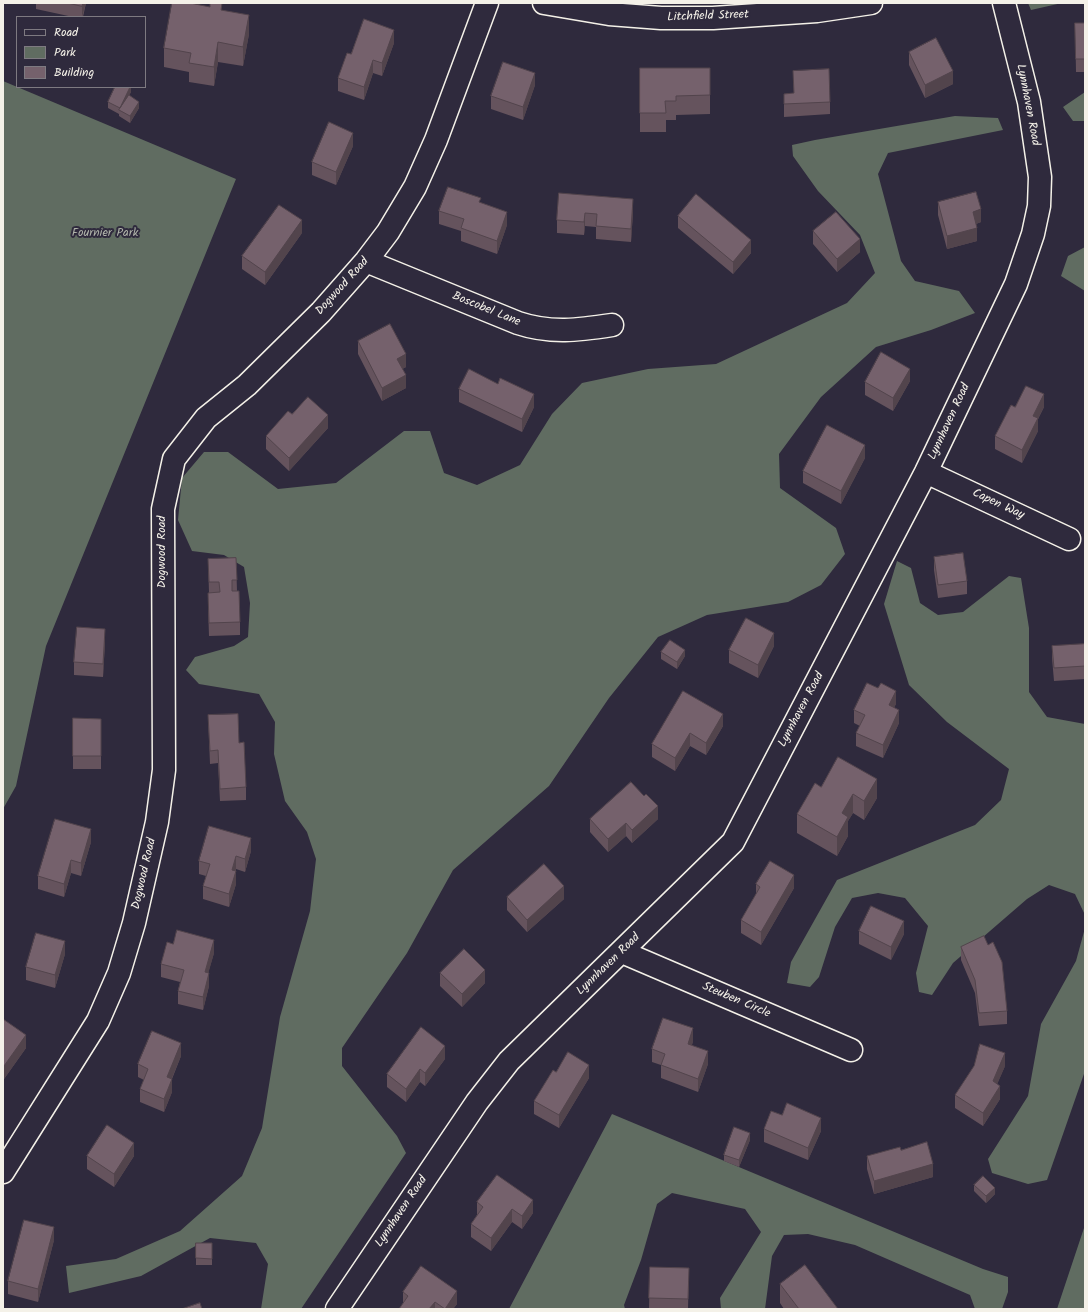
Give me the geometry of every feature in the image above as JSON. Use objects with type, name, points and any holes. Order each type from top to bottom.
[{"type":"street","name":"Dogwood Road","points":[[3,1172],[98,1021],[119,973],[134,923],[157,822],[164,770],[163,509],[174,459],[206,418],[247,385],[321,312],[366,261],[388,232],[415,188],[436,140],[487,3]]},
{"type":"street","name":"Litchfield Street","points":[[544,3],[609,14],[661,18],[713,18],[817,11],[872,3]]},
{"type":"street","name":"Lynnhaven Road","points":[[337,1309],[477,1102],[509,1061],[733,842],[926,472],[1016,284],[1033,234],[1039,206],[1040,177],[1029,102],[1004,3]]},
{"type":"street","name":"Boscobel Lane","points":[[366,261],[518,324],[538,330],[572,331],[612,325]]},
{"type":"street","name":"Capen Way","points":[[926,472],[1069,539]]},
{"type":"street","name":"Steuben Circle","points":[[622,952],[851,1050]]},
{"type":"green space","points":[[1028,3],[1062,3],[1031,10]]},
{"type":"green space","name":"Fournier Park","points":[[3,81],[16,86],[16,88],[20,88],[236,179],[46,646],[16,786],[3,809]]},
{"type":"green space","points":[[1085,92],[1085,121],[1073,121],[1063,107]]},
{"type":"green space","points":[[955,116],[998,118],[1003,130],[888,153],[878,174],[901,261],[915,281],[959,291],[975,313],[931,330],[876,347],[821,397],[779,454],[780,488],[836,528],[845,554],[821,585],[788,602],[707,615],[658,637],[609,698],[549,786],[453,870],[407,953],[342,1048],[342,1066],[397,1136],[406,1153],[301,1309],[261,1309],[268,1264],[256,1243],[210,1238],[141,1276],[69,1293],[66,1266],[116,1259],[180,1231],[242,1176],[262,1128],[280,1017],[310,911],[316,859],[307,832],[285,801],[274,754],[275,722],[259,694],[199,684],[186,670],[195,657],[234,646],[248,637],[250,603],[244,567],[224,555],[192,551],[178,520],[182,478],[204,452],[228,452],[278,489],[336,483],[404,431],[430,431],[444,473],[477,485],[520,465],[552,414],[582,383],[648,369],[716,364],[847,303],[875,273],[860,235],[818,191],[793,156],[792,145]]},
{"type":"green space","points":[[1085,247],[1085,291],[1061,276],[1068,256]]},
{"type":"green space","points":[[897,561],[911,568],[920,603],[938,615],[963,612],[1009,576],[1021,578],[1029,628],[1029,692],[1047,717],[1085,724],[1085,915],[1075,894],[1049,885],[1027,899],[953,963],[932,995],[919,992],[916,973],[928,926],[905,898],[878,893],[852,898],[835,927],[819,977],[810,987],[787,983],[791,962],[837,880],[975,825],[1001,800],[1009,769],[947,722],[909,685],[884,604]]},
{"type":"green space","points":[[1085,928],[1085,1071],[1047,1180],[1028,1184],[992,1173],[988,1159],[1028,1096],[1041,1024],[1076,961]]},
{"type":"green space","points":[[612,1114],[983,1269],[1008,1277],[1008,1292],[1002,1309],[975,1309],[970,1295],[855,1245],[808,1234],[784,1235],[772,1256],[765,1309],[721,1309],[720,1298],[761,1232],[745,1209],[672,1193],[657,1204],[641,1260],[624,1305],[625,1309],[509,1309]]},
{"type":"green space","points":[[1085,1225],[1085,1309],[1057,1309]]},
{"type":"building","points":[[68,3],[83,3],[82,6]]},
{"type":"building","points":[[172,3],[190,3],[210,7],[210,3],[222,3],[221,10],[249,15],[243,47],[218,42],[214,67],[189,63],[191,53],[164,48]]},
{"type":"building","points":[[364,19],[394,30],[382,63],[373,60],[364,87],[338,78],[347,53],[351,54]]},
{"type":"building","points":[[1075,23],[1085,23],[1085,59],[1076,59]]},
{"type":"building","points":[[936,38],[953,71],[925,85],[909,52]]},
{"type":"building","points":[[503,62],[535,73],[523,107],[491,96]]},
{"type":"building","points":[[640,68],[710,68],[710,95],[676,96],[676,101],[665,101],[666,113],[640,113]]},
{"type":"building","points":[[829,69],[830,102],[784,104],[784,94],[794,93],[793,71]]},
{"type":"building","points":[[115,88],[130,88],[120,108],[108,102]]},
{"type":"building","points":[[129,95],[139,102],[130,116],[119,110]]},
{"type":"building","points":[[329,122],[353,133],[336,172],[312,162]]},
{"type":"building","points":[[448,187],[481,198],[479,202],[507,212],[497,241],[461,228],[464,219],[439,211]]},
{"type":"building","points":[[976,192],[981,209],[973,212],[977,228],[947,236],[938,202]]},
{"type":"building","points":[[559,193],[633,199],[631,229],[596,226],[597,214],[585,213],[584,222],[557,220]]},
{"type":"building","points":[[696,194],[751,240],[733,262],[678,216]]},
{"type":"building","points":[[279,205],[302,220],[265,272],[242,256]]},
{"type":"building","points":[[836,212],[860,239],[837,259],[813,231]]},
{"type":"building","points":[[390,324],[406,354],[397,359],[406,375],[382,388],[358,341]]},
{"type":"building","points":[[881,352],[910,369],[893,398],[865,382]]},
{"type":"building","points":[[469,369],[498,384],[500,378],[534,394],[522,419],[459,389]]},
{"type":"building","points":[[1026,386],[1044,394],[1033,416],[1038,418],[1022,450],[995,436],[1011,405],[1015,407]]},
{"type":"building","points":[[308,397],[328,415],[289,458],[266,436],[288,411],[292,414]]},
{"type":"building","points":[[827,425],[865,445],[841,491],[803,471]]},
{"type":"building","points":[[963,553],[967,581],[938,585],[934,557]]},
{"type":"building","points":[[236,558],[237,580],[232,580],[232,591],[239,591],[240,622],[209,623],[208,593],[220,592],[219,582],[209,582],[208,559]]},
{"type":"building","points":[[746,618],[774,633],[758,665],[729,650]]},
{"type":"building","points":[[77,627],[105,629],[103,664],[74,662]]},
{"type":"building","points":[[670,640],[685,650],[677,662],[661,652]]},
{"type":"building","points":[[1085,644],[1085,666],[1054,668],[1052,646]]},
{"type":"building","points":[[867,683],[878,688],[881,683],[896,691],[889,705],[899,710],[883,745],[856,733],[865,715],[854,710]]},
{"type":"building","points":[[683,691],[723,714],[706,743],[690,733],[675,758],[652,744]]},
{"type":"building","points":[[238,714],[239,743],[244,742],[246,787],[220,789],[218,750],[210,751],[208,715]]},
{"type":"building","points":[[73,718],[101,719],[101,756],[73,756]]},
{"type":"building","points":[[838,757],[877,779],[864,801],[853,794],[842,813],[848,817],[837,837],[797,814],[815,783],[821,787]]},
{"type":"building","points":[[631,782],[644,796],[646,794],[658,806],[632,830],[626,823],[608,839],[590,819]]},
{"type":"building","points":[[55,819],[91,829],[81,863],[71,860],[64,884],[38,876]]},
{"type":"building","points":[[209,826],[251,838],[245,859],[236,856],[232,870],[236,871],[229,894],[203,886],[210,864],[199,861]]},
{"type":"building","points":[[770,861],[794,875],[761,932],[741,920],[760,887],[756,884]]},
{"type":"building","points":[[544,864],[564,886],[527,920],[507,897]]},
{"type":"building","points":[[871,906],[904,921],[891,947],[859,931]]},
{"type":"building","points":[[177,930],[214,940],[205,972],[209,973],[203,997],[178,991],[184,970],[161,964],[167,942],[173,944]]},
{"type":"building","points":[[36,933],[65,941],[55,975],[26,967]]},
{"type":"building","points":[[984,936],[988,945],[993,942],[1002,962],[1007,1011],[979,1013],[975,980],[961,947]]},
{"type":"building","points":[[464,949],[485,970],[462,994],[440,973]]},
{"type":"building","points":[[663,1018],[693,1028],[688,1044],[708,1051],[698,1079],[661,1065],[665,1054],[652,1049]]},
{"type":"building","points":[[3,1019],[26,1035],[4,1066],[3,1065]]},
{"type":"building","points":[[421,1027],[445,1046],[425,1073],[420,1069],[406,1089],[387,1074]]},
{"type":"building","points":[[152,1031],[181,1043],[167,1077],[172,1079],[164,1099],[140,1089],[148,1069],[138,1064]]},
{"type":"building","points":[[980,1044],[1005,1053],[993,1081],[1000,1086],[983,1113],[955,1095],[974,1066]]},
{"type":"building","points":[[568,1052],[589,1065],[559,1115],[534,1101],[553,1070],[556,1072]]},
{"type":"building","points":[[787,1103],[821,1118],[808,1148],[764,1129],[771,1111],[782,1115]]},
{"type":"building","points":[[107,1125],[134,1143],[114,1174],[87,1156]]},
{"type":"building","points":[[734,1127],[750,1133],[739,1160],[724,1155]]},
{"type":"building","points":[[927,1142],[933,1164],[874,1181],[867,1156],[900,1147],[901,1150]]},
{"type":"building","points":[[497,1175],[533,1200],[522,1216],[512,1209],[491,1238],[471,1224],[483,1207],[477,1202]]},
{"type":"building","points":[[983,1176],[995,1188],[986,1196],[974,1185]]},
{"type":"building","points":[[24,1220],[54,1227],[38,1289],[8,1281]]},
{"type":"building","points":[[196,1243],[212,1243],[212,1259],[196,1258]]},
{"type":"building","points":[[805,1265],[838,1309],[799,1309],[780,1284]]},
{"type":"building","points":[[421,1266],[457,1291],[445,1309],[435,1302],[429,1309],[399,1309],[408,1296],[403,1292]]},
{"type":"building","points":[[650,1267],[689,1268],[688,1299],[649,1298]]},
{"type":"building","points":[[200,1303],[202,1309],[182,1309]]}]
